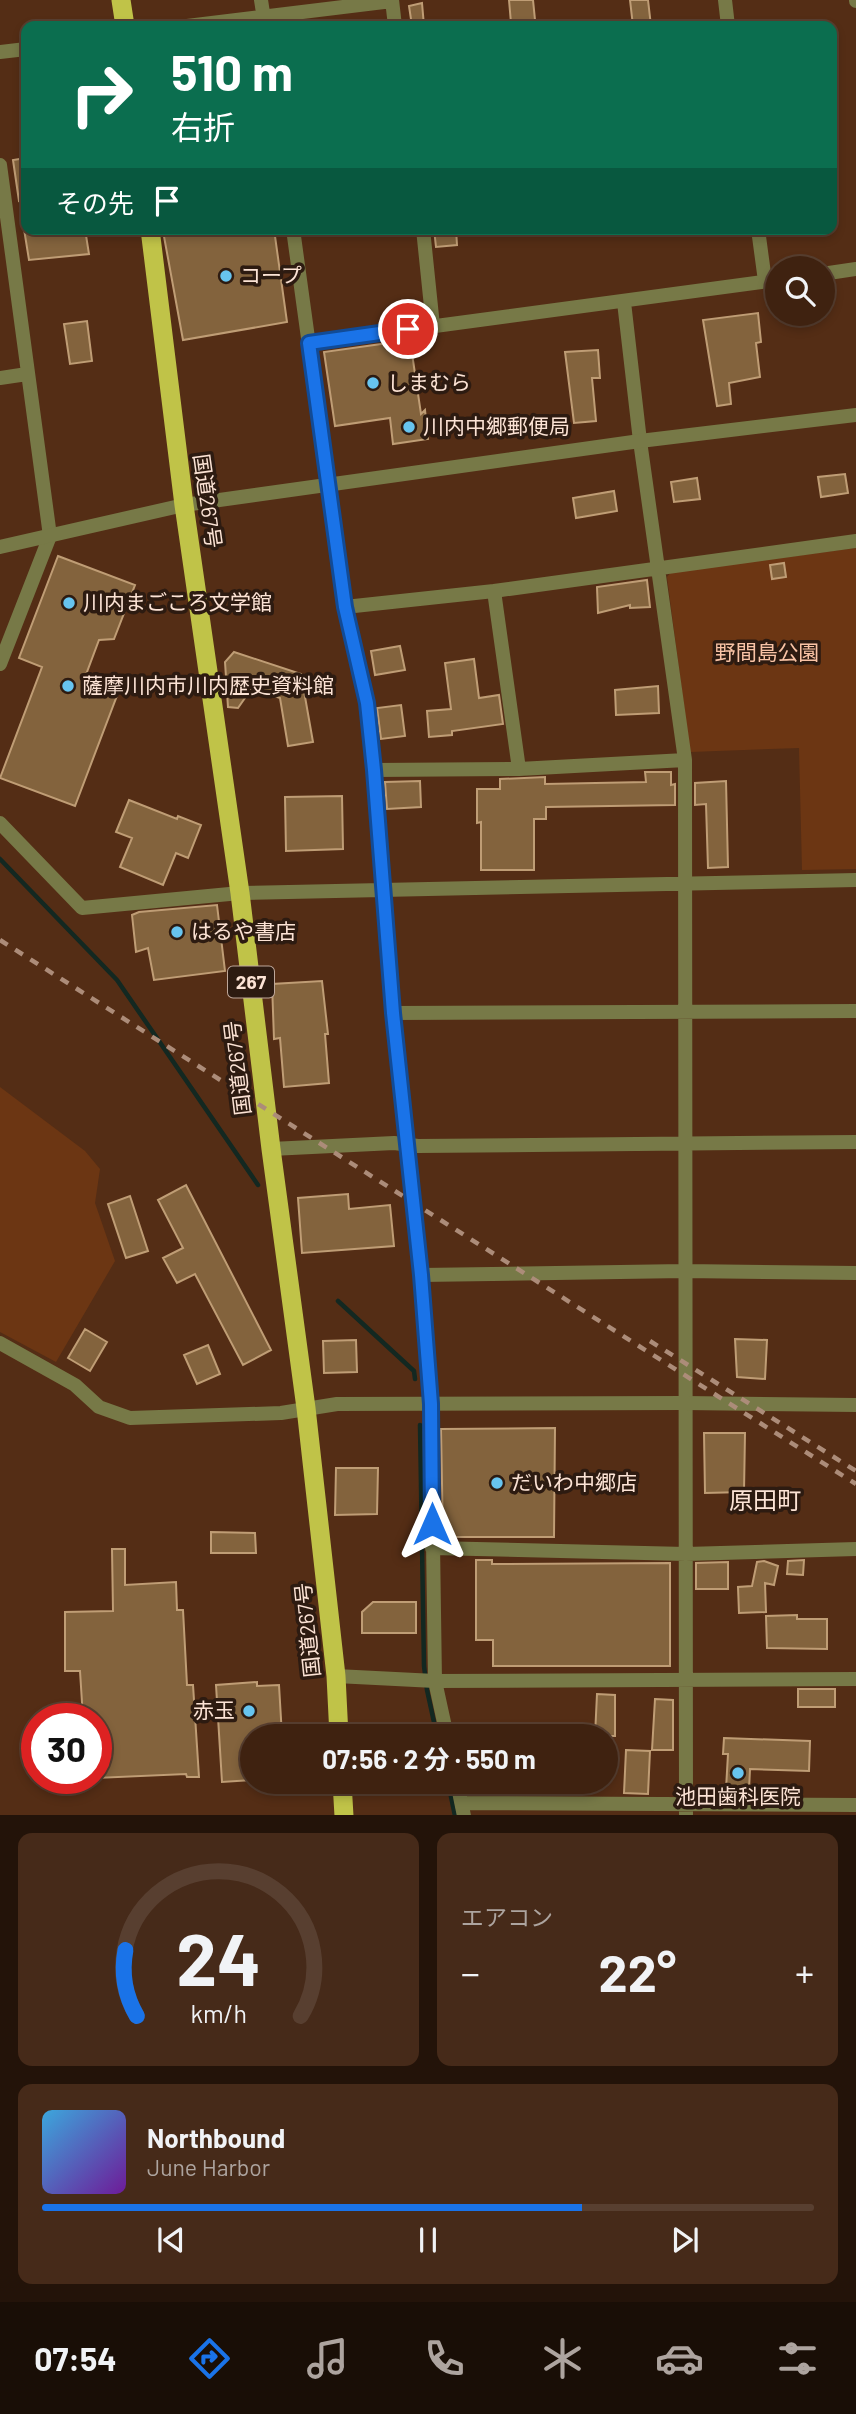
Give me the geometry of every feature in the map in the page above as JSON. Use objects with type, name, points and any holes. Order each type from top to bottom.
[{"type":"highway","points":[[121,0],[124,21]]},
{"type":"highway","name":"国道267号","points":[[151,235],[184,505],[240,893],[306,1408],[336,1676],[338,1724]]},
{"type":"highway","points":[[343,1794],[344,1815]]},
{"type":"street","points":[[261,0],[264,21],[392,0],[394,21]]},
{"type":"street","points":[[725,0],[725,21]]},
{"type":"street","points":[[0,52],[21,49]]},
{"type":"street","points":[[0,165],[50,536],[0,664]]},
{"type":"street","points":[[294,235],[345,607],[367,703],[374,770],[393,1013],[421,1275],[431,1404],[429,1681],[443,1724]]},
{"type":"street","points":[[425,235],[433,326]]},
{"type":"street","points":[[760,235],[765,257]]},
{"type":"street","points":[[835,272],[856,270]]},
{"type":"street","points":[[309,343],[765,282]]},
{"type":"street","points":[[624,302],[640,442],[685,760],[686,1810]]},
{"type":"street","points":[[0,378],[27,374]]},
{"type":"street","points":[[0,547],[184,505],[856,415]]},
{"type":"street","points":[[345,607],[494,591],[659,566],[856,541]]},
{"type":"street","points":[[494,591],[519,769]]},
{"type":"street","points":[[374,770],[519,769],[685,760]]},
{"type":"street","points":[[0,823],[82,908],[240,893],[856,880]]},
{"type":"street","points":[[393,1013],[856,1011]]},
{"type":"street","points":[[271,1149],[394,1143],[856,1142]]},
{"type":"street","points":[[421,1275],[684,1271],[856,1273]]},
{"type":"street","points":[[0,1343],[75,1385],[99,1407],[130,1418],[281,1413],[337,1404],[856,1405]]},
{"type":"street","points":[[432,1548],[686,1554],[856,1549]]},
{"type":"street","points":[[336,1676],[429,1681],[856,1679]]},
{"type":"street","points":[[463,1809],[686,1810],[856,1805]]},
{"type":"green space","name":"野間島公園","points":[[856,548],[856,869],[802,870],[799,748],[690,752],[667,577],[671,572]]},
{"type":"green space","points":[[0,1087],[85,1151],[100,1169],[95,1203],[115,1261],[56,1362],[0,1332]]},
{"type":"building","points":[[509,0],[533,0],[535,20],[511,21]]},
{"type":"building","points":[[630,0],[648,0],[650,21],[632,21]]},
{"type":"building","points":[[422,3],[424,21],[411,21],[409,6]]},
{"type":"building","points":[[21,159],[21,201],[19,201],[13,160]]},
{"type":"building","points":[[25,235],[86,235],[89,254],[29,260]]},
{"type":"building","name":"コープ","points":[[164,235],[275,235],[287,322],[183,340]]},
{"type":"building","points":[[435,235],[456,235],[457,245],[436,247]]},
{"type":"building","points":[[758,313],[761,342],[756,343],[760,377],[729,383],[731,404],[717,406],[703,320]]},
{"type":"building","points":[[87,321],[92,361],[70,364],[64,324]]},
{"type":"building","name":"しまむら","points":[[410,340],[421,414],[425,410],[428,439],[393,444],[390,418],[335,426],[324,352]]},
{"type":"building","points":[[598,350],[600,378],[592,378],[596,421],[574,423],[565,352]]},
{"type":"building","points":[[845,474],[848,493],[821,497],[818,477]]},
{"type":"building","points":[[697,478],[700,499],[674,502],[671,482]]},
{"type":"building","points":[[614,491],[617,511],[576,518],[573,498]]},
{"type":"building","name":"薩摩川内市川内歴史資料館","points":[[58,556],[135,585],[114,639],[99,640],[84,680],[118,693],[75,806],[0,778],[42,667],[19,658]]},
{"type":"building","points":[[784,563],[786,577],[772,579],[770,565]]},
{"type":"building","points":[[647,580],[650,607],[630,608],[630,605],[598,613],[597,587]]},
{"type":"building","points":[[400,646],[405,670],[375,675],[371,651]]},
{"type":"building","points":[[234,652],[301,674],[313,742],[288,746],[280,698],[252,688],[238,708],[228,707],[225,662]]},
{"type":"building","points":[[474,659],[479,698],[499,695],[503,724],[429,737],[427,711],[451,709],[445,663]]},
{"type":"building","points":[[658,686],[659,713],[616,715],[615,690]]},
{"type":"building","points":[[401,705],[405,736],[381,739],[377,708]]},
{"type":"building","points":[[645,772],[671,772],[671,785],[675,784],[675,805],[546,807],[546,819],[534,819],[534,870],[481,870],[481,822],[477,823],[477,789],[500,789],[500,779],[545,777],[545,784],[646,782]]},
{"type":"building","points":[[420,781],[421,807],[387,809],[385,782]]},
{"type":"building","points":[[726,781],[728,867],[708,868],[706,804],[695,805],[695,783]]},
{"type":"building","points":[[342,796],[343,849],[286,851],[285,797]]},
{"type":"building","points":[[129,800],[177,819],[178,816],[201,825],[188,858],[176,853],[163,885],[120,867],[132,838],[116,832]]},
{"type":"building","name":"はるや書店","points":[[217,905],[225,971],[154,980],[148,948],[136,952],[132,915],[139,912]]},
{"type":"building","points":[[322,981],[328,1034],[325,1034],[329,1083],[284,1087],[280,1038],[274,1039],[272,984]]},
{"type":"building","points":[[186,1185],[271,1350],[243,1365],[195,1274],[177,1283],[163,1258],[183,1248],[158,1200]]},
{"type":"building","points":[[348,1194],[349,1209],[390,1205],[394,1246],[302,1253],[298,1198]]},
{"type":"building","points":[[130,1196],[148,1251],[126,1258],[108,1204]]},
{"type":"building","points":[[85,1329],[107,1342],[90,1371],[68,1358]]},
{"type":"building","points":[[735,1339],[767,1340],[765,1379],[737,1377]]},
{"type":"building","points":[[356,1340],[357,1372],[324,1373],[323,1341]]},
{"type":"building","points":[[208,1345],[220,1374],[197,1384],[184,1355]]},
{"type":"building","name":"だいわ中郷店","points":[[555,1428],[554,1537],[443,1537],[441,1429]]},
{"type":"building","points":[[704,1433],[745,1433],[744,1492],[705,1493]]},
{"type":"building","points":[[336,1468],[378,1468],[377,1514],[335,1515]]},
{"type":"building","points":[[211,1532],[255,1533],[256,1553],[211,1553]]},
{"type":"building","points":[[112,1549],[125,1549],[125,1585],[176,1582],[177,1610],[183,1610],[187,1685],[193,1685],[199,1777],[187,1777],[186,1774],[112,1777],[112,1703],[82,1703],[80,1671],[65,1671],[65,1612],[113,1611]]},
{"type":"building","points":[[476,1560],[492,1560],[492,1564],[670,1563],[670,1666],[493,1666],[493,1640],[476,1640]]},
{"type":"building","points":[[804,1560],[803,1575],[787,1574],[788,1561]]},
{"type":"building","points":[[764,1561],[778,1566],[774,1585],[765,1583],[766,1612],[739,1613],[738,1587],[752,1586],[757,1562]]},
{"type":"building","points":[[728,1562],[728,1589],[696,1589],[696,1563]]},
{"type":"building","points":[[373,1602],[416,1602],[416,1633],[362,1633],[362,1612]]},
{"type":"building","points":[[797,1615],[797,1619],[827,1619],[827,1649],[767,1648],[766,1616]]},
{"type":"building","name":"赤玉","points":[[257,1682],[257,1686],[279,1685],[281,1724],[240,1724],[240,1781],[222,1782],[216,1685]]},
{"type":"building","points":[[798,1689],[835,1689],[835,1707],[798,1707]]},
{"type":"building","points":[[597,1694],[615,1695],[615,1724],[596,1724]]},
{"type":"building","points":[[655,1699],[673,1700],[673,1750],[652,1750]]},
{"type":"building","points":[[724,1738],[810,1741],[809,1771],[750,1769],[749,1790],[726,1789],[728,1754],[723,1754]]},
{"type":"building","points":[[626,1750],[650,1751],[648,1794],[624,1793]]},
{"type":"waterway","points":[[0,859],[117,980],[258,1185]]},
{"type":"waterway","points":[[338,1301],[414,1371],[415,1379]]},
{"type":"waterway","points":[[420,1425],[424,1666],[434,1724]]},
{"type":"waterway","points":[[450,1794],[455,1815]]},
{"type":"railway","points":[[0,940],[856,1484]]},
{"type":"railway","points":[[650,1341],[856,1471]]},
{"type":"place","name":"コープ","points":[[226,276]]},
{"type":"place","name":"しまむら","points":[[373,383]]},
{"type":"place","name":"川内中郷郵便局","points":[[409,427]]},
{"type":"place","name":"川内まごころ文学館","points":[[69,603]]},
{"type":"place","name":"薩摩川内市川内歴史資料館","points":[[68,686]]},
{"type":"place","name":"はるや書店","points":[[177,932]]},
{"type":"place","name":"だいわ中郷店","points":[[497,1483]]},
{"type":"place","name":"赤玉","points":[[249,1711]]},
{"type":"place","name":"池田歯科医院","points":[[738,1773]]},
{"type":"district","name":"原田町","points":[[765,1501]]},
{"type":"route","points":[[408,329],[309,343],[345,607],[367,703],[374,770],[393,1013],[421,1275],[431,1404],[432,1524]]}]
